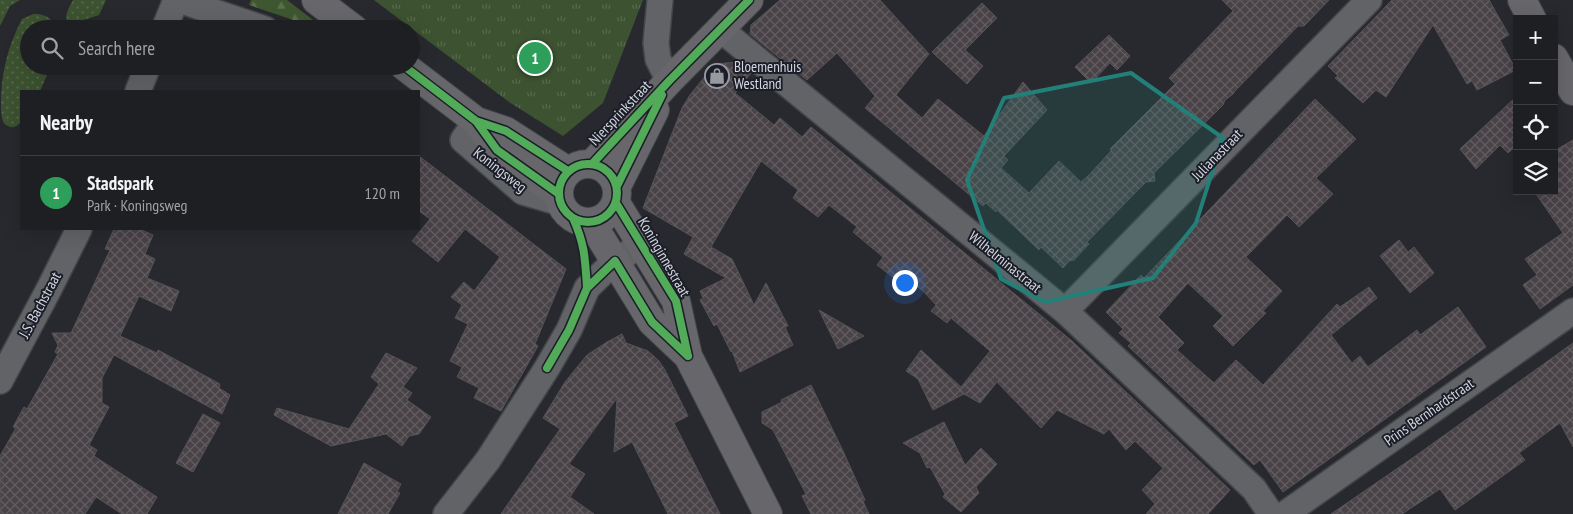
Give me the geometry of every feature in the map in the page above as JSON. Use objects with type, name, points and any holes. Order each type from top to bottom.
[{"type":"main road","points":[[316,0],[342,20]]},
{"type":"main road","name":"Niersprinkstraat","points":[[570,183],[749,0]]},
{"type":"main road","points":[[1522,0],[1530,15]]},
{"type":"main road","points":[[1555,60],[1573,91]]},
{"type":"main road","name":"Koningsweg","points":[[416,75],[476,121],[497,150],[570,183]]},
{"type":"main road","name":"Niersprinkstraat","points":[[616,194],[669,81]]},
{"type":"main road","points":[[601,166],[608,171],[616,194],[610,212],[602,219],[582,222],[565,212],[570,183],[601,166]]},
{"type":"main road","name":"Koninginnestraat","points":[[616,194],[641,245],[676,301],[688,356],[768,514]]},
{"type":"main road","name":"Koninginnestraat","points":[[591,222],[652,322],[688,356]]},
{"type":"street","points":[[168,20],[178,0],[238,20]]},
{"type":"street","points":[[660,0],[656,35],[658,60],[669,81]]},
{"type":"street","name":"Julianastraat","points":[[1065,311],[1369,0]]},
{"type":"street","name":"Wilhelminastraat","points":[[720,29],[1065,311],[1254,489],[1271,514]]},
{"type":"street","points":[[138,90],[144,75]]},
{"type":"street","name":"J.S. Bachstraat","points":[[0,381],[78,230]]},
{"type":"street","points":[[446,514],[488,460],[547,368],[569,330],[587,288],[615,261],[641,245]]},
{"type":"street","name":"Prins Bernhardstraat","points":[[1285,514],[1573,311]]},
{"type":"highlighted area","points":[[1131,73],[1223,138],[1196,223],[1153,278],[1045,302],[1001,279],[967,180],[1004,98]]},
{"type":"green space","points":[[0,0],[20,0],[10,6],[0,26]]},
{"type":"green space","points":[[73,0],[106,0],[99,15],[84,20],[67,20],[68,9]]},
{"type":"green space","points":[[251,0],[287,0],[313,20],[293,20],[249,5]]},
{"type":"green space","points":[[374,0],[643,0],[603,103],[563,136],[509,102],[420,35],[420,20],[400,20]]},
{"type":"green space","points":[[33,14],[41,14],[51,20],[22,20]]},
{"type":"green space","points":[[20,23],[20,75],[47,75],[40,90],[20,90],[20,123],[15,127],[10,127],[3,121],[1,97],[3,74],[8,52]]},
{"type":"building","points":[[780,0],[880,0],[929,54],[896,95],[922,118],[938,99],[984,136],[1023,82],[1047,110],[1004,156],[1008,160],[1001,168],[1029,193],[1059,161],[1081,182],[1088,176],[1111,151],[1110,149],[1175,84],[1169,78],[1233,11],[1222,0],[1329,0],[1304,26],[1298,26],[1225,100],[1223,105],[1154,173],[1155,181],[1146,182],[1087,242],[1089,244],[1074,260],[1069,261],[1063,268],[1041,247],[1039,250],[997,210],[996,212],[986,203],[983,206],[865,108],[875,96],[837,53],[807,80],[750,34],[751,25]]},
{"type":"building","points":[[1392,0],[1489,0],[1509,35],[1500,40],[1513,64],[1513,72],[1477,90],[1472,81],[1467,84],[1433,25],[1386,97],[1376,90],[1363,103],[1335,78],[1338,76],[1328,66]]},
{"type":"building","points":[[982,3],[997,18],[965,50],[983,66],[967,84],[932,52]]},
{"type":"building","points":[[1109,35],[1130,56],[1117,70],[1110,63],[1091,83],[1075,67]]},
{"type":"building","points":[[738,62],[751,73],[735,93],[774,125],[780,118],[802,137],[811,127],[1072,341],[1230,490],[1208,514],[1146,514],[1155,504],[1142,490],[1163,468],[1135,441],[1126,450],[1109,429],[1104,434],[1057,410],[1041,428],[997,382],[980,403],[964,394],[933,410],[918,379],[906,371],[921,350],[961,387],[990,351],[951,318],[947,323],[931,311],[936,305],[923,291],[903,275],[898,281],[877,265],[883,257],[853,232],[857,227],[829,205],[818,217],[793,198],[798,190],[761,161],[711,247],[732,259],[754,305],[766,283],[788,326],[785,327],[793,345],[740,372],[732,351],[717,324],[714,326],[700,300],[703,298],[700,291],[726,278],[684,254],[693,237],[643,208],[682,108],[690,95],[715,64]]},
{"type":"building","points":[[1315,99],[1356,139],[1316,178],[1333,194],[1299,227],[1287,215],[1246,257],[1282,291],[1263,311],[1266,313],[1233,346],[1213,326],[1223,316],[1188,283],[1158,317],[1184,343],[1177,350],[1214,383],[1236,360],[1263,385],[1337,304],[1340,307],[1369,287],[1377,298],[1331,335],[1352,363],[1360,356],[1368,367],[1417,330],[1420,335],[1458,307],[1486,347],[1283,492],[1260,460],[1254,465],[1128,346],[1131,343],[1119,333],[1123,329],[1106,312],[1141,275],[1144,278]]},
{"type":"building","points":[[1513,100],[1513,149],[1508,153],[1500,145],[1476,169],[1460,149]]},
{"type":"building","points":[[1573,140],[1573,285],[1540,309],[1523,285],[1537,275],[1525,259],[1563,233],[1537,195],[1558,195],[1558,149]]},
{"type":"building","points":[[420,157],[566,269],[535,344],[538,346],[501,411],[474,398],[479,388],[457,377],[462,367],[450,361],[468,324],[455,318],[462,305],[451,297],[464,282],[474,291],[500,257],[465,229],[438,262],[412,241],[430,219],[420,212]]},
{"type":"building","points":[[114,230],[141,230],[153,235],[145,254],[155,259],[147,278],[179,291],[171,311],[139,296],[120,336],[157,353],[158,350],[220,384],[219,388],[230,395],[222,414],[114,355],[102,378],[102,403],[109,407],[89,445],[97,450],[94,456],[157,497],[147,514],[122,514],[96,497],[85,514],[0,514],[0,456],[16,428],[13,427],[24,407],[27,409],[58,354],[55,352],[58,345],[52,333],[71,333],[110,250],[105,249]]},
{"type":"building","points":[[1399,240],[1408,252],[1414,247],[1434,273],[1410,293],[1380,256]]},
{"type":"building","points":[[819,310],[864,336],[838,349]]},
{"type":"building","points":[[622,334],[626,343],[648,351],[659,361],[665,370],[688,416],[674,423],[720,514],[668,514],[632,442],[614,452],[617,398],[569,464],[585,474],[570,497],[594,514],[501,514],[560,429],[543,418],[565,382],[587,355]]},
{"type":"building","points":[[1573,343],[1573,447],[1560,423],[1519,453],[1525,460],[1455,510],[1440,489],[1402,514],[1331,514],[1414,457]]},
{"type":"building","points":[[386,353],[417,368],[403,387],[412,393],[407,400],[431,417],[419,434],[409,436],[402,446],[386,434],[331,446],[274,415],[277,408],[349,429],[379,384],[371,377]]},
{"type":"building","points":[[811,385],[843,451],[865,500],[863,501],[869,514],[811,514],[802,496],[806,494],[773,430],[762,423],[762,412]]},
{"type":"building","points":[[203,414],[220,423],[193,472],[176,463]]},
{"type":"building","points":[[944,422],[965,465],[981,448],[997,464],[976,487],[979,493],[961,512],[943,497],[945,494],[930,467],[927,468],[920,453],[903,443]]},
{"type":"building","points":[[364,463],[401,484],[397,492],[400,493],[388,514],[338,514]]},
{"type":"cycle path","points":[[592,164],[669,81],[749,0]]},
{"type":"cycle path","points":[[416,75],[476,121],[497,150],[559,194]]},
{"type":"cycle path","points":[[617,186],[662,95]]},
{"type":"cycle path","points":[[476,121],[506,131],[568,171]]},
{"type":"cycle path","points":[[582,164],[594,164],[609,172],[617,187],[617,193],[617,199],[609,214],[594,222],[582,222],[567,214],[559,199],[559,187],[567,172],[582,164]]},
{"type":"cycle path","points":[[616,203],[676,301],[688,356]]},
{"type":"cycle path","points":[[573,218],[584,252],[587,288]]},
{"type":"cycle path","points":[[547,368],[569,330],[587,288],[615,261],[652,322],[688,356]]},
{"type":"place","name":"Stadspark","points":[[535,58]]},
{"type":"place","name":"Bloemenhuis Westland","points":[[717,76]]}]
